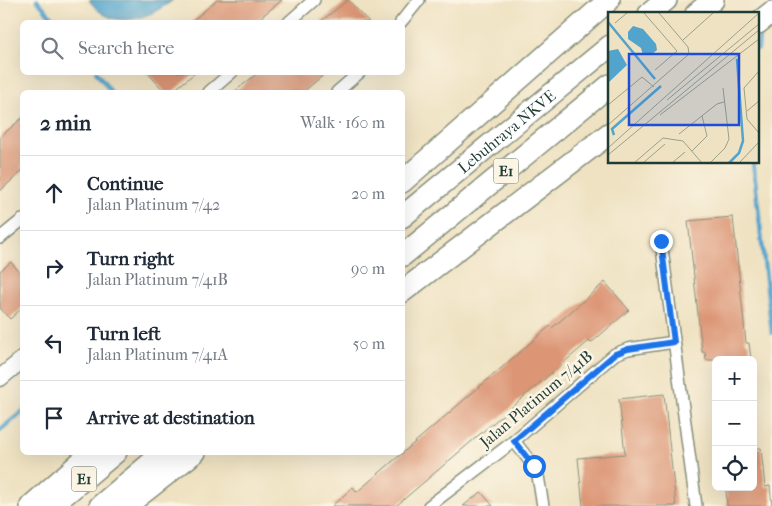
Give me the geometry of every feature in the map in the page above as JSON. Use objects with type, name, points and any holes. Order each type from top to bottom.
[{"type":"highway","points":[[405,179],[609,0]]},
{"type":"highway","points":[[651,12],[666,0]]},
{"type":"highway","points":[[698,12],[713,0]]},
{"type":"highway","points":[[760,21],[772,12]]},
{"type":"highway","name":"Lebuhraya NKVE","points":[[405,215],[608,48]]},
{"type":"highway","name":"Lebuhraya NKVE","points":[[405,254],[608,87]]},
{"type":"highway","points":[[405,290],[608,135]]},
{"type":"highway","points":[[31,506],[89,455]]},
{"type":"highway","name":"E1","points":[[51,506],[112,455]]},
{"type":"highway","name":"E1","points":[[100,506],[160,455]]},
{"type":"highway","points":[[126,506],[191,455]]},
{"type":"street","points":[[291,20],[314,0]]},
{"type":"street","points":[[403,20],[418,0]]},
{"type":"street","points":[[212,90],[229,75]]},
{"type":"street","points":[[339,90],[357,75]]},
{"type":"street","points":[[0,238],[20,222]]},
{"type":"street","points":[[661,241],[696,506]]},
{"type":"street","name":"Jalan Platinum 7/41B","points":[[430,506],[514,441],[615,354],[628,349],[674,342]]},
{"type":"street","points":[[0,378],[20,362]]},
{"type":"street","points":[[514,441],[537,470],[543,506]]},
{"type":"water","points":[[89,0],[173,0],[152,13],[130,20],[108,16],[98,10]]},
{"type":"building","points":[[217,0],[282,0],[257,20],[193,20]]},
{"type":"building","points":[[348,0],[367,20],[323,20]]},
{"type":"building","points":[[150,75],[192,75],[174,90],[163,90]]},
{"type":"building","points":[[255,75],[323,75],[305,90],[236,90]]},
{"type":"building","points":[[20,120],[20,173],[0,191],[0,137]]},
{"type":"building","points":[[733,217],[746,343],[749,343],[751,356],[712,356],[712,360],[706,360],[705,352],[702,352],[688,221]]},
{"type":"building","points":[[11,262],[20,273],[20,310],[10,319],[0,308],[0,271]]},
{"type":"building","points":[[605,282],[629,310],[591,343],[589,341],[396,506],[332,506],[353,487],[357,492],[400,455],[405,455],[405,451],[550,326],[552,328]]},
{"type":"building","points":[[664,394],[676,506],[583,506],[578,458],[625,454],[619,399]]},
{"type":"building","points":[[757,448],[761,448],[765,487],[770,486],[772,506],[727,506],[726,491],[757,491]]},
{"type":"building","points":[[481,492],[493,506],[463,506]]},
{"type":"waterway","points":[[37,0],[54,20]]},
{"type":"waterway","points":[[98,75],[110,90]]},
{"type":"waterway","points":[[753,164],[772,333]]},
{"type":"waterway","points":[[0,430],[20,414]]},
{"type":"route","points":[[534,466],[514,441],[615,354],[628,349],[674,342],[661,241]]}]
